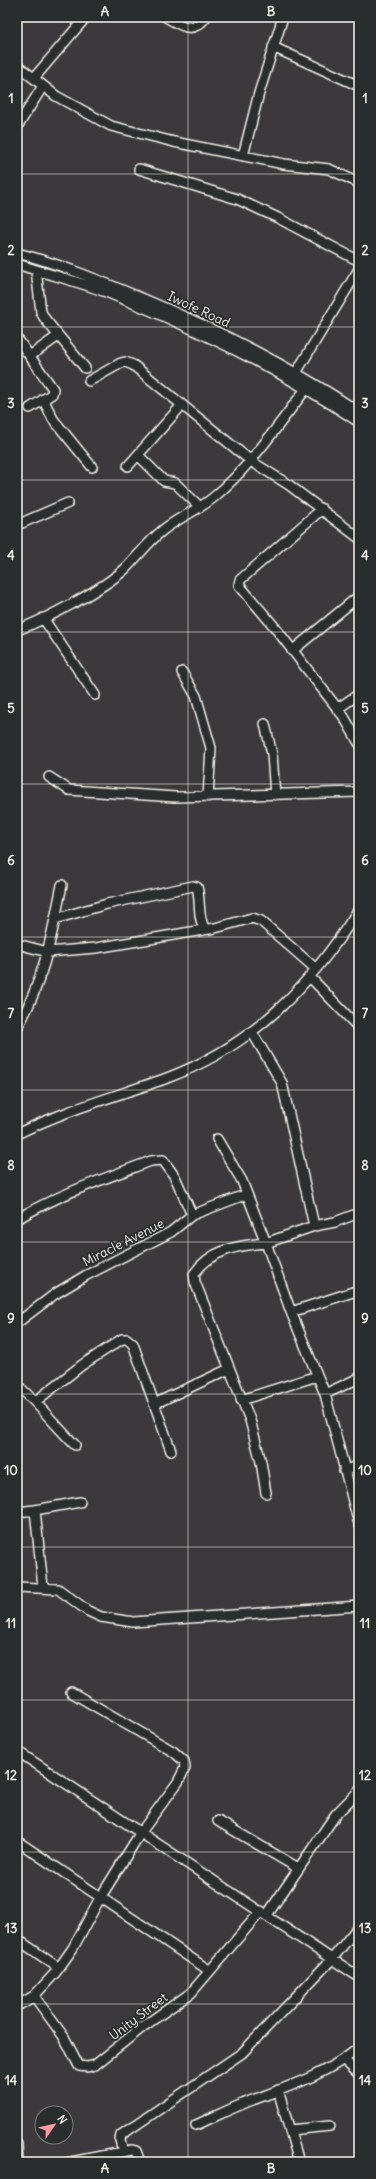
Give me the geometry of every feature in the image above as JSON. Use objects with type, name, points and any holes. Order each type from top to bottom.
[{"type":"street","points":[[34,78],[86,17]]},
{"type":"street","points":[[166,17],[184,28],[192,28],[200,24],[206,17]]},
{"type":"street","points":[[243,156],[273,47],[284,17]]},
{"type":"street","points":[[273,47],[359,86]]},
{"type":"street","points":[[17,65],[56,96],[111,126],[174,142],[243,156],[329,170],[359,183]]},
{"type":"street","points":[[17,127],[43,86]]},
{"type":"street","points":[[139,169],[237,199],[298,228],[359,262]]},
{"type":"street","name":"Iwofe Road","points":[[17,253],[83,275],[170,310],[250,348],[296,373],[359,412]]},
{"type":"street","name":"Iwofe Road","points":[[17,264],[66,278],[137,305],[245,356],[306,389],[359,422]]},
{"type":"street","points":[[296,373],[359,269]]},
{"type":"street","points":[[36,270],[41,312],[58,336],[85,368]]},
{"type":"street","points":[[24,353],[58,336]]},
{"type":"street","points":[[19,341],[24,353],[53,389],[52,394],[30,408]]},
{"type":"street","points":[[89,381],[125,362],[133,365],[251,461],[322,509],[359,538]]},
{"type":"street","points":[[17,630],[43,618],[87,594],[125,569],[164,529],[200,507],[236,478],[251,461],[306,389]]},
{"type":"street","points":[[43,399],[53,419],[92,467]]},
{"type":"street","points":[[128,466],[182,405]]},
{"type":"street","points":[[138,455],[164,481],[175,483],[200,507]]},
{"type":"street","points":[[17,525],[68,503]]},
{"type":"street","points":[[322,509],[265,557],[240,580],[239,585],[337,709],[359,743]]},
{"type":"street","points":[[292,651],[359,596]]},
{"type":"street","points":[[43,618],[95,695]]},
{"type":"street","points":[[182,672],[196,696],[211,748],[208,797]]},
{"type":"street","points":[[337,709],[359,694]]},
{"type":"street","points":[[265,724],[272,754],[275,795]]},
{"type":"street","points":[[49,777],[70,790],[175,798],[359,792]]},
{"type":"street","points":[[17,1028],[36,992],[48,952],[62,885]]},
{"type":"street","points":[[55,919],[107,904],[193,886],[197,887],[199,894],[202,924],[205,929]]},
{"type":"street","points":[[17,1133],[169,1077],[212,1056],[252,1032],[286,1004],[310,977],[359,910]]},
{"type":"street","points":[[17,944],[48,952],[96,948],[205,929],[252,918],[261,921],[316,969]]},
{"type":"street","points":[[310,977],[359,1028]]},
{"type":"street","points":[[252,1032],[282,1083],[314,1226]]},
{"type":"street","points":[[218,1139],[242,1181],[291,1312],[325,1394],[359,1524]]},
{"type":"street","points":[[17,1219],[35,1208],[89,1184],[152,1161],[163,1160],[175,1177],[192,1215]]},
{"type":"street","name":"Miracle Avenue","points":[[17,1323],[55,1294],[85,1276],[171,1232],[192,1215],[247,1194]]},
{"type":"street","points":[[266,1493],[261,1462],[252,1427],[195,1282],[194,1274],[208,1259],[216,1254],[247,1244],[266,1243],[314,1226],[335,1222],[359,1213]]},
{"type":"street","points":[[291,1312],[359,1290]]},
{"type":"street","points":[[36,1401],[82,1364],[125,1338],[133,1344],[171,1451]]},
{"type":"street","points":[[154,1404],[228,1369]]},
{"type":"street","points":[[241,1400],[317,1376]]},
{"type":"street","points":[[325,1394],[359,1378]]},
{"type":"street","points":[[17,1385],[36,1401],[57,1427],[75,1445]]},
{"type":"street","points":[[344,1471],[359,1465]]},
{"type":"street","points":[[17,1512],[80,1502]]},
{"type":"street","points":[[35,1510],[43,1587]]},
{"type":"street","points":[[17,1587],[58,1588],[88,1610],[101,1617],[133,1622],[359,1606]]},
{"type":"street","points":[[17,2006],[34,1996],[59,1968],[73,1948],[100,1898],[141,1832],[178,1782],[185,1768],[184,1761],[174,1752],[71,1692]]},
{"type":"street","points":[[17,1751],[359,1977]]},
{"type":"street","name":"Unity Street","points":[[34,1996],[64,2037],[79,2066],[87,2067],[95,2065],[144,2026],[191,1993],[264,1913],[336,1814],[359,1791]]},
{"type":"street","points":[[218,1821],[298,1868]]},
{"type":"street","points":[[17,1841],[210,1971]]},
{"type":"street","points":[[123,2152],[120,2140],[121,2134],[242,2053],[332,1959],[359,1926]]},
{"type":"street","points":[[17,1939],[59,1968]]},
{"type":"street","points":[[196,2125],[278,2090],[316,2076],[344,2060],[359,2048]]},
{"type":"street","points":[[344,2060],[359,2074]]},
{"type":"street","points":[[278,2090],[299,2162]]},
{"type":"street","points":[[290,2130],[330,2126]]},
{"type":"street","points":[[17,2144],[18,2162]]},
{"type":"street","points":[[71,2162],[136,2151],[140,2162]]}]
